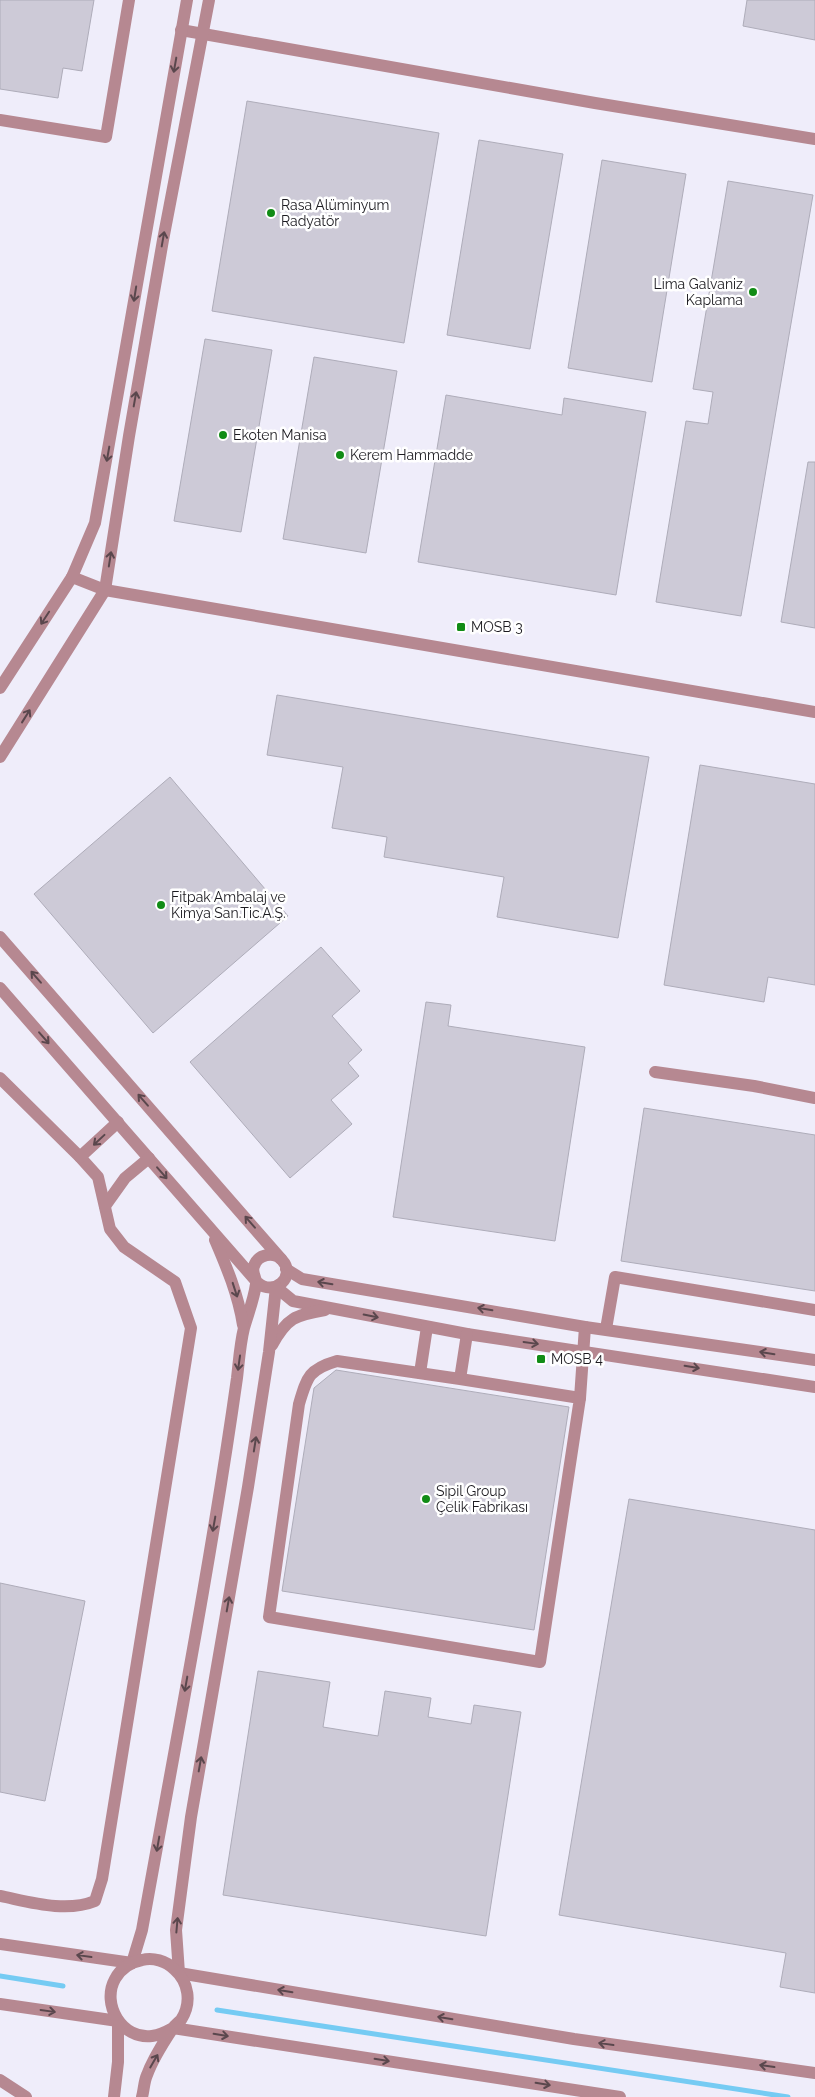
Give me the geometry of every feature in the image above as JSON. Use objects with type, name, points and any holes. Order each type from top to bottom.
[{"type":"street","points":[[0,120],[106,137],[129,0]]},
{"type":"street","points":[[0,687],[72,577],[95,523],[187,0]]},
{"type":"street","points":[[0,757],[105,590],[136,397],[209,0]]},
{"type":"street","points":[[181,30],[595,103],[815,139]]},
{"type":"street","points":[[72,577],[105,590],[815,712]]},
{"type":"street","points":[[0,937],[284,1264],[284,1279],[276,1287],[269,1352],[248,1487],[191,1817],[176,1930],[179,1973]]},
{"type":"street","points":[[0,988],[257,1282],[265,1287],[276,1287],[293,1301],[467,1334],[815,1387]]},
{"type":"street","points":[[655,1072],[754,1086],[815,1098]]},
{"type":"street","points":[[0,1078],[98,1177],[110,1229],[124,1246],[175,1282],[191,1328],[102,1880],[95,1901],[83,1906],[44,1904],[0,1896]]},
{"type":"street","points":[[80,1157],[118,1122]]},
{"type":"street","points":[[104,1206],[125,1178],[149,1158]]},
{"type":"street","points":[[210,1228],[230,1274],[239,1302],[244,1330]]},
{"type":"street","points":[[132,1963],[146,1912],[226,1456],[244,1330],[257,1282],[253,1271],[256,1261],[260,1257],[271,1254],[302,1279],[585,1326],[815,1360]]},
{"type":"street","points":[[606,1329],[615,1277],[815,1310]]},
{"type":"street","points":[[269,1352],[281,1328],[294,1317],[336,1309]]},
{"type":"street","points":[[580,1398],[337,1361],[319,1366],[306,1381],[299,1404],[269,1618],[540,1662],[580,1398],[585,1326]]},
{"type":"street","points":[[420,1373],[427,1327]]},
{"type":"street","points":[[460,1379],[467,1334]]},
{"type":"street","points":[[0,1944],[132,1963]]},
{"type":"street","points":[[142,2097],[146,2075],[173,2028],[184,2014],[188,1999],[186,1984],[179,1973],[169,1965],[157,1960],[144,1959],[132,1963],[120,1972],[113,1984],[111,2003],[112,2010],[118,2021],[127,2030],[138,2035],[151,2037],[163,2034],[173,2028],[620,2097]]},
{"type":"street","points":[[179,1973],[574,2039],[815,2073]]},
{"type":"street","points":[[0,2004],[118,2021]]},
{"type":"street","points":[[114,2097],[118,2062],[118,2021]]},
{"type":"street","points":[[0,2080],[26,2097]]},
{"type":"building","points":[[0,0],[94,0],[82,71],[63,68],[58,98],[0,89]]},
{"type":"building","points":[[747,0],[815,0],[815,40],[743,26]]},
{"type":"building","points":[[247,101],[439,133],[404,343],[212,311]]},
{"type":"building","points":[[479,140],[563,154],[530,349],[447,335]]},
{"type":"building","points":[[602,160],[686,174],[652,382],[568,368]]},
{"type":"building","points":[[728,181],[813,195],[741,616],[656,602],[686,421],[708,424],[713,392],[693,389]]},
{"type":"building","name":"Ekoten Manisa","points":[[205,339],[272,350],[241,532],[174,521]]},
{"type":"building","name":"Kerem Hammadde","points":[[314,357],[397,371],[366,553],[283,539]]},
{"type":"building","points":[[446,395],[562,415],[564,398],[646,412],[616,595],[418,562]]},
{"type":"building","points":[[808,462],[815,462],[815,628],[781,622]]},
{"type":"building","points":[[277,695],[649,757],[618,938],[497,917],[504,877],[384,857],[387,837],[332,828],[343,767],[267,755]]},
{"type":"building","points":[[700,765],[815,784],[815,985],[768,977],[764,1002],[664,985]]},
{"type":"building","name":"Fitpak Ambalaj ve Kimya San.Tic.A.Ş.","points":[[170,777],[288,916],[153,1033],[34,894]]},
{"type":"building","points":[[321,947],[360,991],[332,1016],[362,1050],[348,1063],[359,1076],[331,1100],[352,1124],[290,1178],[190,1062]]},
{"type":"building","points":[[426,1002],[451,1005],[448,1026],[585,1047],[555,1241],[393,1217]]},
{"type":"building","points":[[644,1108],[815,1135],[815,1291],[621,1261]]},
{"type":"building","name":"Sipil Group Çelik Fabrikası","points":[[336,1370],[569,1407],[534,1630],[282,1591],[314,1388]]},
{"type":"building","points":[[629,1499],[815,1530],[815,1993],[780,1987],[786,1953],[559,1915]]},
{"type":"building","points":[[0,1583],[85,1601],[45,1801],[0,1792]]},
{"type":"building","points":[[258,1671],[330,1682],[323,1727],[378,1736],[385,1691],[431,1698],[428,1717],[471,1724],[474,1705],[521,1712],[486,1936],[223,1895]]},
{"type":"waterway","points":[[0,1976],[63,1986]]},
{"type":"waterway","points":[[217,2010],[788,2097]]},
{"type":"place","name":"Rasa Alüminyum Radyatör","points":[[271,213]]},
{"type":"place","name":"Lima Galvaniz Kaplama","points":[[753,292]]},
{"type":"place","name":"Ekoten Manisa","points":[[223,435]]},
{"type":"place","name":"Kerem Hammadde","points":[[340,455]]},
{"type":"place","name":"MOSB 3","points":[[461,627]]},
{"type":"place","name":"Fitpak Ambalaj ve Kimya San.Tic.A.Ş.","points":[[161,905]]},
{"type":"place","name":"MOSB 4","points":[[541,1359]]},
{"type":"place","name":"Sipil Group Çelik Fabrikası","points":[[426,1499]]}]
